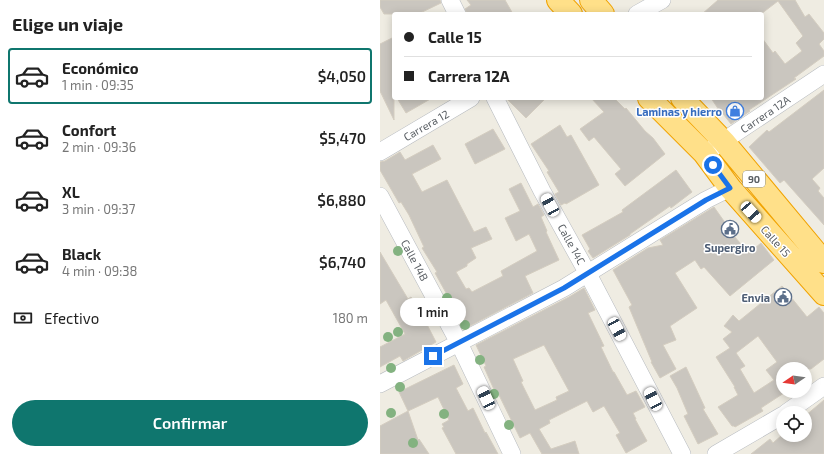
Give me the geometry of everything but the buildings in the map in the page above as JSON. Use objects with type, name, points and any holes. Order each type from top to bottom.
[{"type":"highway","points":[[558,0],[569,12]]},
{"type":"highway","points":[[591,0],[601,12]]},
{"type":"highway","name":"Calle 15","points":[[651,100],[704,153],[730,188],[824,294]]},
{"type":"highway","name":"Calle 15","points":[[684,100],[724,142],[824,262]]},
{"type":"street","points":[[450,0],[456,12]]},
{"type":"street","points":[[641,12],[662,0]]},
{"type":"street","name":"Carrera 12A","points":[[704,153],[724,142],[824,74]]},
{"type":"street","name":"Carrera 12","points":[[380,152],[469,100]]},
{"type":"street","name":"Calle 14C","points":[[496,100],[542,191],[588,274],[682,454]]},
{"type":"street","points":[[380,384],[588,274],[706,200],[730,188]]},
{"type":"street","name":"Calle 14B","points":[[380,196],[459,343],[512,454]]},
{"type":"street","points":[[796,406],[824,386]]},
{"type":"street","points":[[716,454],[776,419]]},
{"type":"place","name":"Laminas y hierro","points":[[735,111]]},
{"type":"place","name":"Supergiro","points":[[730,229]]},
{"type":"place","name":"Envia","points":[[783,297]]},
{"type":"route","points":[[433,356],[564,288],[706,200],[730,188],[713,165]]}]
